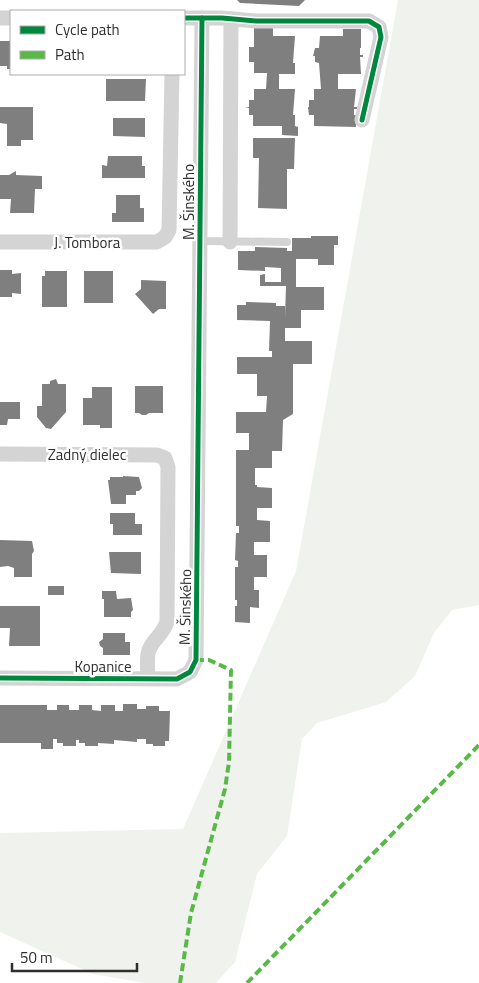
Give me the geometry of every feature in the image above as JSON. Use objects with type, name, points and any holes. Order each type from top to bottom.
[{"type":"street","points":[[185,18],[256,21],[369,21],[379,27],[381,37],[362,120]]},
{"type":"street","name":"M. Šinského","points":[[196,660],[202,18]]},
{"type":"street","points":[[230,242],[231,19]]},
{"type":"street","name":"M. Šinského","points":[[169,230],[172,75]]},
{"type":"street","name":"J. Tombora","points":[[0,242],[157,242],[165,237],[169,230]]},
{"type":"street","name":"Zadný dielec","points":[[0,454],[157,455],[165,458],[168,467]]},
{"type":"street","name":"M. Šinského","points":[[148,678],[149,651],[154,641],[163,632],[166,622],[168,467]]},
{"type":"street","name":"Kopanice","points":[[0,678],[177,679],[190,672],[196,660]]},
{"type":"lane","points":[[201,242],[287,242]]},
{"type":"shaded area","points":[[398,0],[479,0],[479,605],[452,610],[434,633],[415,676],[386,702],[317,723],[302,739],[287,836],[257,874],[235,962],[216,983],[144,983],[93,974],[0,932],[0,833],[183,829],[296,571]]},
{"type":"building","points":[[237,0],[305,0],[299,6],[240,3]]},
{"type":"building","points":[[254,28],[273,28],[273,36],[295,36],[293,63],[295,63],[295,74],[279,74],[279,89],[295,89],[293,115],[295,115],[295,126],[298,127],[298,136],[282,135],[282,126],[253,126],[253,115],[249,115],[249,108],[245,108],[249,107],[249,100],[254,100],[254,89],[266,89],[267,73],[254,73],[254,62],[249,62],[249,47],[254,47]]},
{"type":"building","points":[[343,29],[361,29],[360,55],[363,55],[363,57],[360,57],[361,74],[338,74],[338,89],[356,89],[354,107],[357,107],[357,109],[354,109],[354,115],[356,115],[356,127],[314,126],[314,115],[309,115],[309,100],[314,100],[314,89],[321,89],[319,63],[315,62],[315,56],[313,56],[315,48],[319,48],[320,36],[343,36]]},
{"type":"building","points":[[0,41],[10,41],[10,69],[7,69],[7,66],[0,66]]},
{"type":"building","points":[[106,79],[146,79],[145,101],[106,101]]},
{"type":"building","points":[[0,107],[33,107],[33,140],[21,140],[21,146],[7,146],[7,124],[0,123]]},
{"type":"building","points":[[113,118],[145,118],[145,137],[113,136]]},
{"type":"building","points":[[253,138],[295,138],[294,169],[287,169],[287,209],[258,208],[259,158],[253,158]]},
{"type":"building","points":[[108,156],[142,156],[142,166],[145,166],[145,178],[102,178],[102,165],[107,166]]},
{"type":"building","points":[[16,171],[16,175],[42,176],[42,189],[35,189],[34,213],[10,213],[11,199],[0,199],[0,175],[9,175]]},
{"type":"building","points":[[116,195],[140,195],[140,208],[144,208],[144,222],[112,222],[112,213],[116,213]]},
{"type":"building","points":[[311,236],[338,236],[338,245],[334,245],[334,265],[318,265],[318,259],[296,259],[296,287],[324,287],[324,310],[301,310],[301,328],[285,328],[285,341],[312,341],[312,364],[293,364],[293,414],[283,420],[282,451],[272,451],[272,468],[255,468],[255,485],[257,487],[272,488],[272,508],[257,508],[257,520],[270,521],[270,542],[254,542],[254,555],[267,555],[267,577],[254,577],[254,590],[259,590],[259,608],[250,607],[250,623],[235,622],[237,600],[235,600],[235,567],[238,567],[238,561],[235,560],[236,533],[239,533],[239,526],[236,526],[236,450],[249,450],[249,433],[236,433],[236,412],[266,412],[267,396],[257,396],[257,374],[237,374],[237,357],[272,357],[272,351],[269,351],[270,321],[237,320],[237,305],[246,305],[246,302],[276,303],[276,306],[285,306],[285,317],[286,286],[260,286],[260,275],[265,274],[265,282],[281,282],[281,268],[265,267],[265,271],[238,270],[238,251],[255,251],[255,247],[287,248],[287,251],[292,251],[292,238],[311,238]]},
{"type":"building","points":[[0,270],[12,270],[12,274],[21,273],[21,294],[12,293],[12,297],[0,297]]},
{"type":"building","points":[[45,271],[67,271],[67,307],[42,307],[42,276],[45,276]]},
{"type":"building","points":[[84,271],[113,271],[113,303],[84,303]]},
{"type":"building","points":[[141,280],[166,281],[166,309],[159,309],[153,314],[135,294],[141,289]]},
{"type":"building","points":[[56,379],[58,384],[66,384],[66,412],[51,429],[46,428],[37,417],[37,406],[42,406],[42,384],[50,384],[50,381]]},
{"type":"building","points":[[135,386],[163,386],[163,413],[142,415],[135,413]]},
{"type":"building","points":[[92,387],[112,387],[112,428],[100,428],[100,425],[83,425],[83,398],[92,398]]},
{"type":"building","points":[[0,402],[20,402],[20,419],[8,419],[7,425],[0,425]]},
{"type":"building","points":[[110,477],[139,477],[142,488],[136,491],[136,495],[126,495],[126,504],[111,504],[108,480],[110,480]]},
{"type":"building","points":[[110,513],[135,513],[135,524],[142,524],[142,535],[113,535]]},
{"type":"building","points":[[0,540],[32,541],[34,551],[32,554],[32,577],[14,577],[14,568],[8,566],[0,567]]},
{"type":"building","points":[[109,552],[141,552],[141,574],[111,573]]},
{"type":"building","points":[[48,586],[64,586],[64,595],[48,595]]},
{"type":"building","points":[[102,591],[116,591],[117,599],[131,598],[133,610],[131,617],[104,617]]},
{"type":"building","points":[[0,606],[40,606],[40,646],[9,646],[10,628],[0,628]]},
{"type":"building","points":[[103,633],[125,633],[125,642],[130,642],[130,655],[103,655],[103,648],[99,642],[103,639]]},
{"type":"building","points":[[123,704],[137,704],[137,709],[146,709],[146,706],[159,706],[159,711],[170,711],[169,741],[165,741],[165,746],[146,744],[146,739],[137,739],[137,742],[114,740],[114,744],[98,743],[98,746],[85,746],[85,743],[79,743],[79,740],[76,740],[76,746],[63,746],[63,743],[57,743],[57,739],[53,739],[53,749],[41,749],[41,743],[0,743],[0,705],[47,705],[47,710],[57,710],[57,705],[69,705],[69,710],[79,710],[79,705],[92,705],[92,710],[101,711],[101,705],[115,705],[115,711],[123,711]]},
{"type":"marked path","points":[[180,983],[191,913],[225,789],[229,762],[231,670],[209,660],[196,660]]},
{"type":"marked path","points":[[247,983],[479,745]]},
{"type":"cycle path","points":[[185,18],[222,18],[256,21],[369,21],[379,27],[381,37],[362,120]]},
{"type":"cycle path","points":[[0,678],[177,679],[190,672],[196,660],[202,18]]}]
